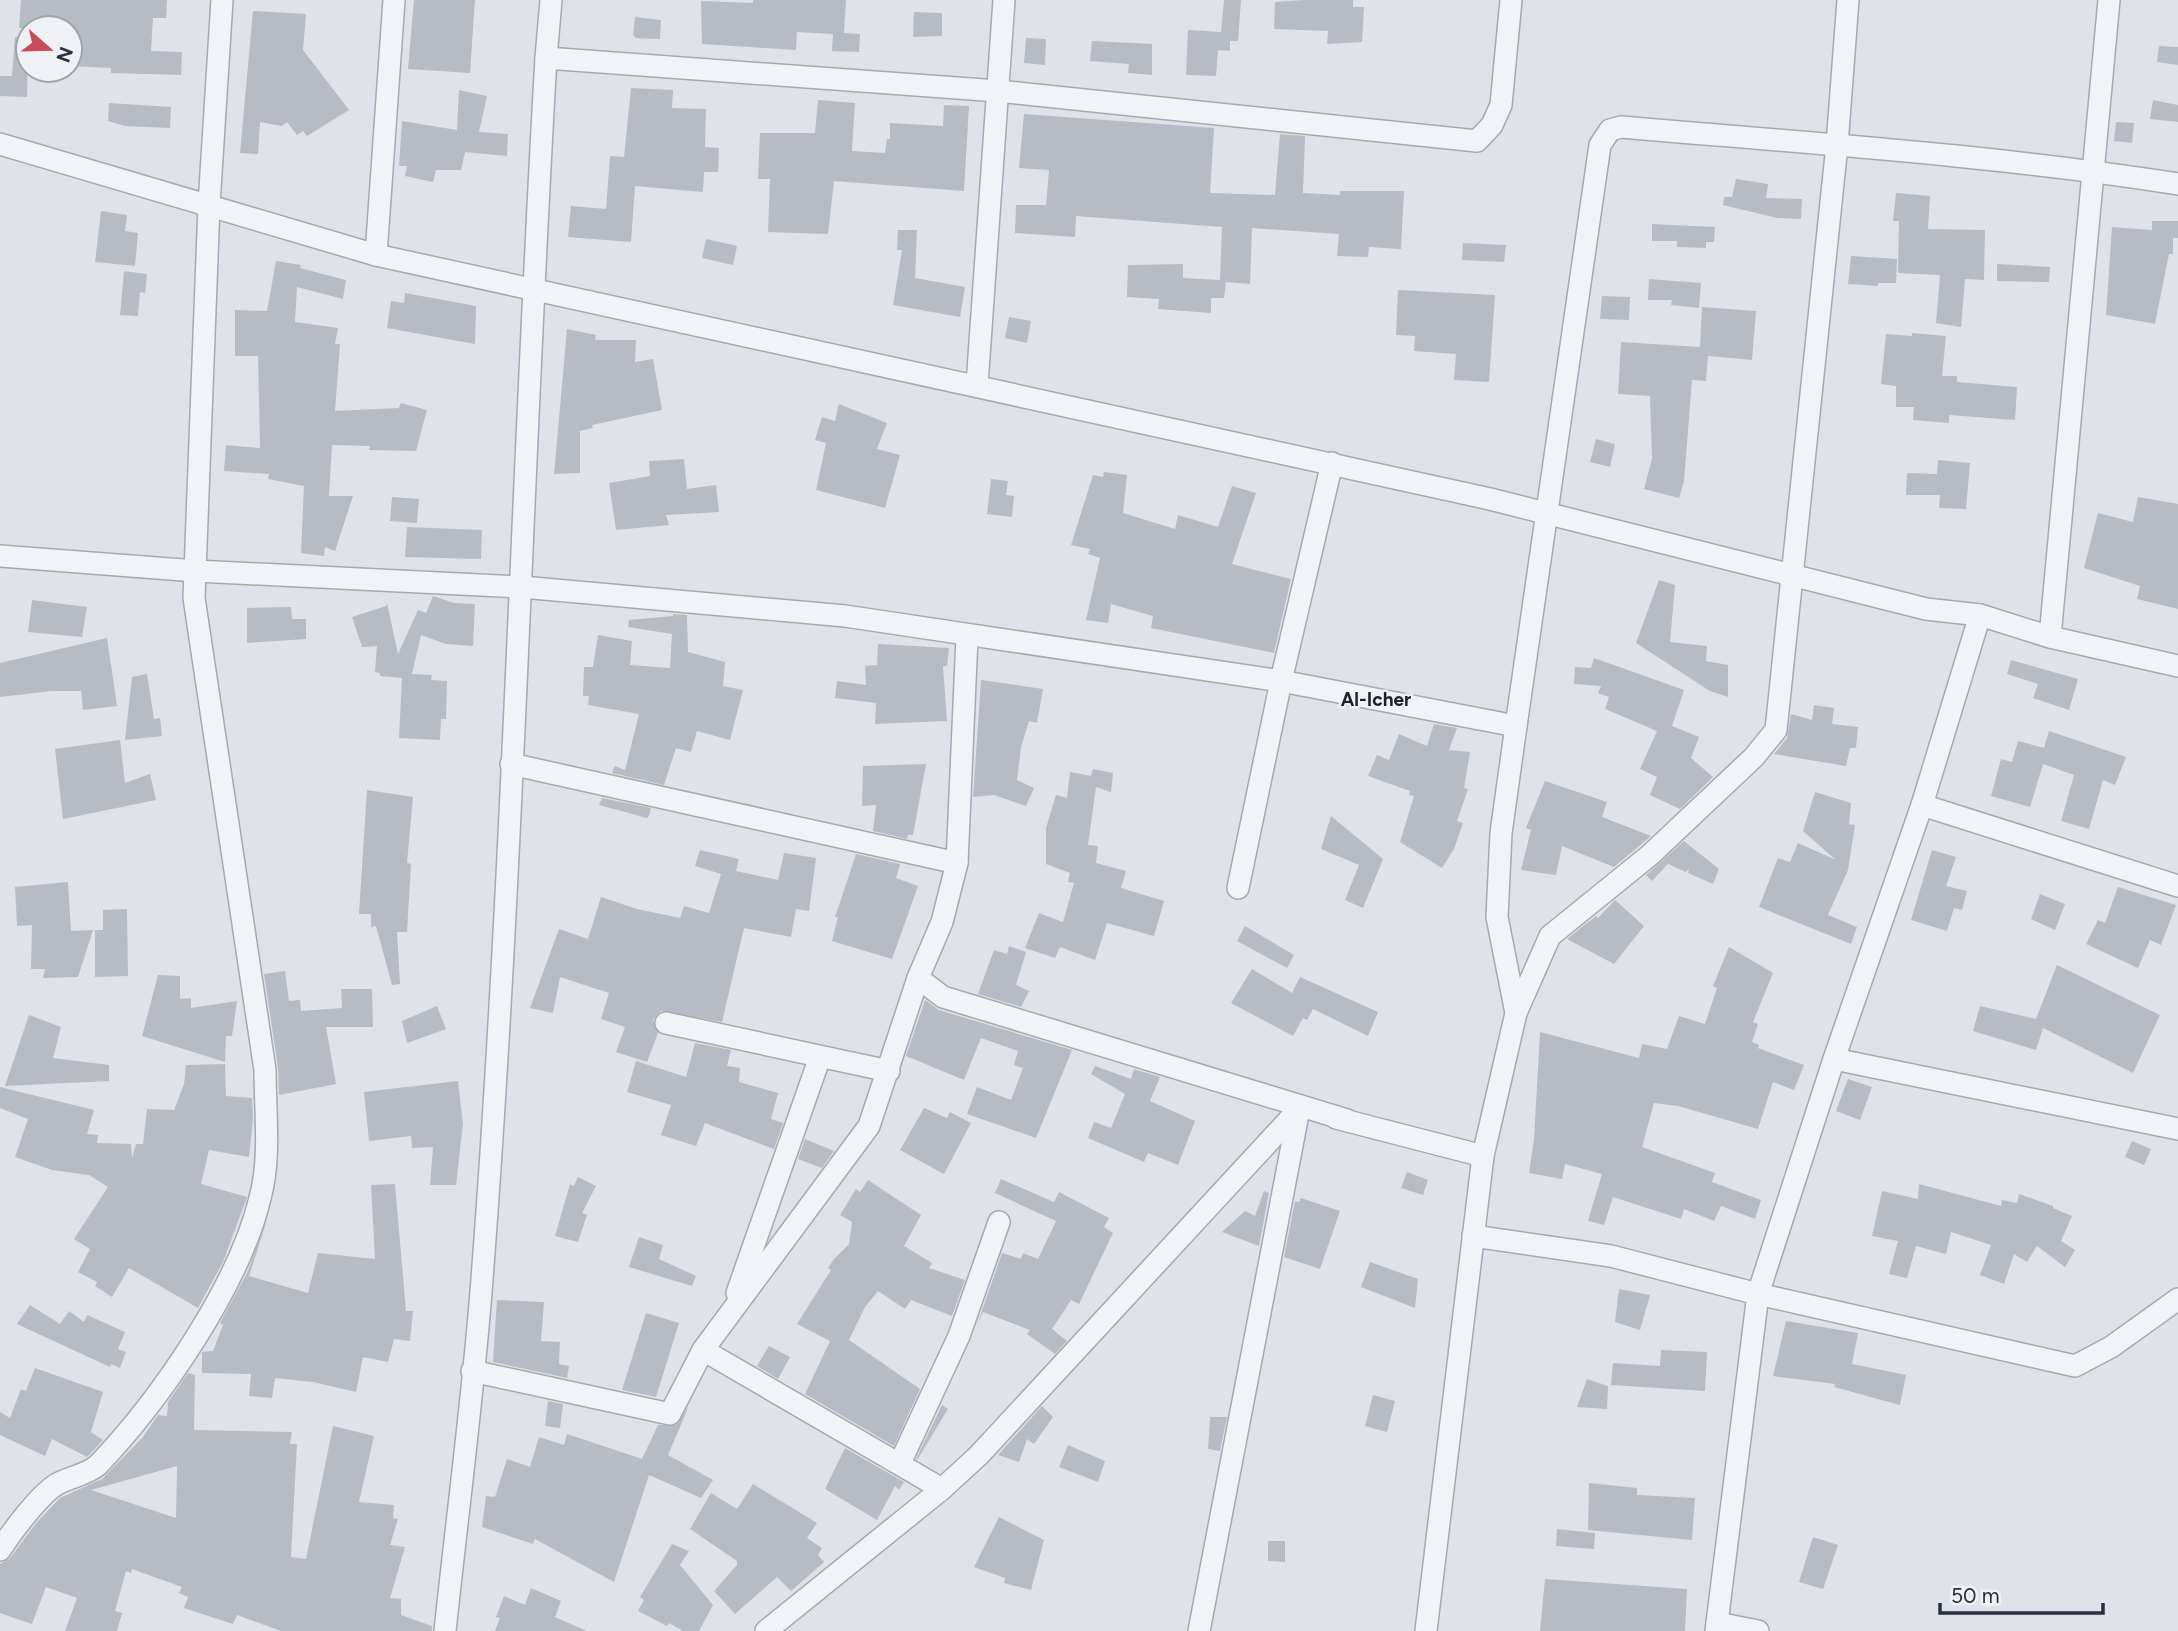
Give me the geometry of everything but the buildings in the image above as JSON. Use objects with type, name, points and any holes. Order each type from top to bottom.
[{"type":"street","points":[[0,1550],[15,1526],[56,1484],[95,1468],[170,1377],[242,1254],[261,1196],[266,1147],[265,1070],[196,623],[209,205],[222,0]]},
{"type":"street","points":[[376,255],[394,0]]},
{"type":"street","points":[[445,1631],[481,1295],[522,587],[532,289],[551,0]]},
{"type":"street","points":[[977,385],[1004,0]]},
{"type":"street","points":[[546,58],[998,91],[1477,141],[1492,125],[1501,105],[1511,0]]},
{"type":"street","points":[[1426,1631],[1483,1156],[1516,1013],[1550,936],[1650,855],[1770,739],[1776,730],[1837,145],[1848,0]]},
{"type":"street","points":[[2050,637],[2109,0]]},
{"type":"street","points":[[1516,1013],[1497,917],[1500,833],[1600,145],[1610,130],[1621,127],[1837,145],[2094,170],[2178,184]]},
{"type":"street","points":[[0,144],[376,255],[1332,463],[1791,572],[1926,609],[1980,615],[2050,637],[2178,666]]},
{"type":"street","points":[[1238,888],[1280,681],[1332,463]]},
{"type":"street","points":[[0,556],[196,571],[522,587],[845,616],[1280,681],[1516,726]]},
{"type":"street","points":[[1758,1631],[1716,1627],[1758,1294],[1834,1059],[1922,805],[1980,615]]},
{"type":"street","points":[[472,1371],[670,1414],[702,1350],[869,1126],[918,978],[942,922],[957,863],[967,636]]},
{"type":"street","points":[[512,764],[957,863]]},
{"type":"street","points":[[1922,805],[2178,886]]},
{"type":"street","points":[[918,978],[943,997],[1347,1121]]},
{"type":"street","points":[[666,1023],[889,1071]]},
{"type":"street","points":[[729,1314],[820,1057]]},
{"type":"street","points":[[1834,1059],[2178,1129]]},
{"type":"street","points":[[1300,1109],[1483,1156]]},
{"type":"street","points":[[766,1631],[942,1489],[1035,1397],[1300,1109]]},
{"type":"street","points":[[1199,1631],[1300,1109]]},
{"type":"street","points":[[900,1463],[959,1336],[999,1222]]},
{"type":"street","points":[[1473,1236],[1611,1256],[1758,1294],[2075,1366],[2111,1348],[2178,1299]]},
{"type":"street","points":[[702,1350],[942,1489]]},
{"type":"district","name":"Al-Icher","points":[[1376,699]]}]
